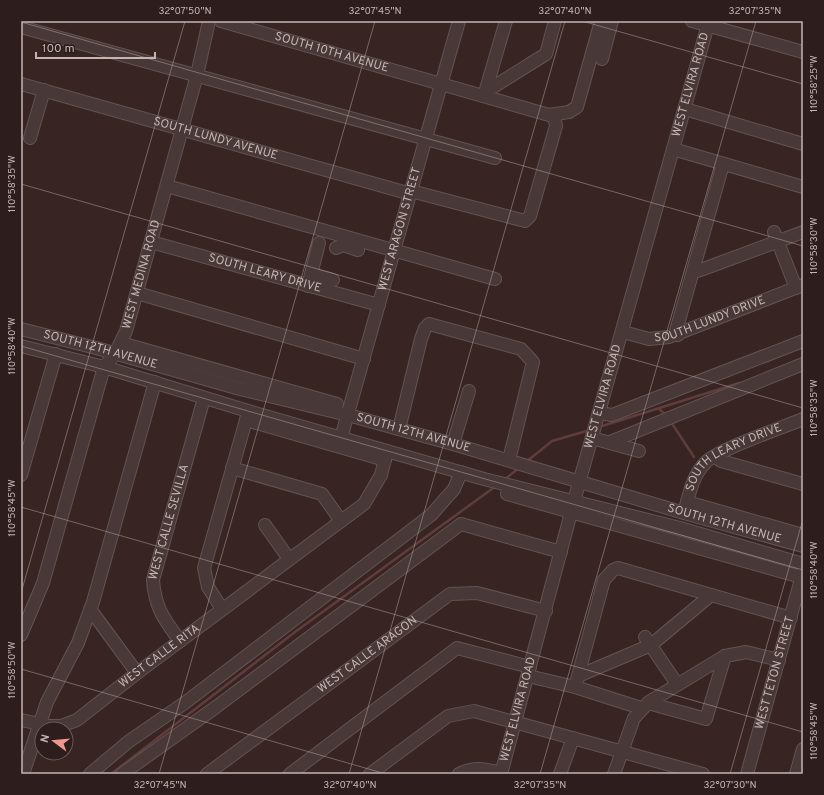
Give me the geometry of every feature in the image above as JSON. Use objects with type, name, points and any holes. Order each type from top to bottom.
[{"type":"street","name":"WEST MEDINA ROAD","points":[[21,635],[43,583],[104,367],[118,349],[137,293],[197,75],[209,21]]},
{"type":"street","name":"SOUTH 10TH AVENUE","points":[[222,21],[554,115]]},
{"type":"street","name":"WEST ARAGON STREET","points":[[341,438],[459,21]]},
{"type":"street","points":[[484,94],[506,21]]},
{"type":"street","points":[[484,94],[546,54],[556,21]]},
{"type":"street","points":[[554,115],[569,112],[577,107],[601,21]]},
{"type":"street","points":[[602,58],[612,21]]},
{"type":"street","points":[[692,21],[708,23],[803,52]]},
{"type":"street","name":"WEST ELVIRA ROAD","points":[[501,773],[546,612],[579,482],[623,332],[708,23]]},
{"type":"street","points":[[21,27],[495,158]]},
{"type":"street","name":"SOUTH LUNDY AVENUE","points":[[21,84],[411,192],[524,221],[530,216],[556,126],[554,115]]},
{"type":"street","points":[[30,138],[44,90]]},
{"type":"street","points":[[684,108],[803,144]]},
{"type":"street","points":[[673,149],[803,187]]},
{"type":"street","points":[[678,335],[676,331],[723,164]]},
{"type":"street","points":[[166,186],[393,256]]},
{"type":"street","points":[[694,268],[698,271],[776,237],[803,232]]},
{"type":"street","name":"SOUTH LUNDY DRIVE","points":[[623,332],[649,339],[660,339],[678,335],[799,286],[776,237]]},
{"type":"street","name":"SOUTH LEARY DRIVE","points":[[151,242],[310,280],[379,305]]},
{"type":"street","points":[[320,243],[310,280],[333,280]]},
{"type":"street","points":[[336,248],[343,245],[496,279]]},
{"type":"street","points":[[137,293],[364,359]]},
{"type":"street","points":[[399,429],[423,333],[429,324],[521,349],[533,362],[510,460]]},
{"type":"street","name":"SOUTH 12TH AVENUE","points":[[21,329],[118,349],[349,412],[399,429],[510,460],[579,482],[803,535]]},
{"type":"street","points":[[639,451],[610,442],[595,427],[612,415],[803,341]]},
{"type":"street","name":"SOUTH 12TH AVENUE","points":[[21,346],[56,354],[155,382],[204,398],[247,416],[386,456],[461,472],[509,485],[507,494],[680,528],[803,564]]},
{"type":"street","points":[[21,475],[56,354]]},
{"type":"street","points":[[610,442],[803,364]]},
{"type":"street","points":[[40,721],[47,702],[78,643],[90,609],[155,382]]},
{"type":"street","points":[[454,444],[469,391]]},
{"type":"street","name":"WEST CALLE SEVILLA","points":[[180,641],[162,616],[154,596],[153,580],[204,398]]},
{"type":"street","points":[[222,609],[208,587],[204,568],[247,416]]},
{"type":"street","name":"SOUTH 12TH AVENUE","points":[[247,416],[341,438],[386,456]]},
{"type":"street","name":"SOUTH LEARY DRIVE","points":[[686,507],[695,477],[705,462],[715,456],[803,419]]},
{"type":"street","name":"WEST CALLE RITA","points":[[74,721],[364,504],[381,475],[386,456]]},
{"type":"street","points":[[715,456],[721,461],[803,484]]},
{"type":"street","points":[[232,468],[322,494],[341,521]]},
{"type":"street","points":[[90,774],[128,742],[186,702],[431,515],[454,489],[461,472]]},
{"type":"street","name":"SOUTH 12TH AVENUE","points":[[573,506],[802,575]]},
{"type":"street","name":"SOUTH 12TH AVENUE","points":[[686,507],[803,546]]},
{"type":"street","points":[[122,774],[216,707],[461,524],[561,552]]},
{"type":"street","points":[[265,525],[289,559]]},
{"type":"street","points":[[576,682],[604,580],[613,570],[618,568],[790,618]]},
{"type":"street","name":"WEST TETON STREET","points":[[746,774],[802,575]]},
{"type":"street","name":"WEST CALLE ARAGON","points":[[207,774],[450,594],[477,593],[546,612]]},
{"type":"street","points":[[576,682],[648,641],[711,595]]},
{"type":"street","points":[[90,609],[137,673]]},
{"type":"street","points":[[648,641],[677,684]]},
{"type":"street","points":[[290,774],[457,648],[529,672],[576,682],[645,705],[706,719],[725,656]]},
{"type":"street","points":[[614,774],[634,718],[645,705],[725,656],[746,652],[779,660]]},
{"type":"street","points":[[370,774],[448,716],[474,711],[703,774]]},
{"type":"street","name":"WEST CALLE RITA","points":[[21,720],[34,724]]},
{"type":"street","points":[[560,774],[573,738]]},
{"type":"street","points":[[23,774],[34,740]]},
{"type":"street","points":[[796,774],[803,748]]},
{"type":"street","points":[[459,774],[467,770],[480,768],[501,773]]},
{"type":"waterway","points":[[599,427],[739,383]]},
{"type":"waterway","points":[[658,408],[666,415]]},
{"type":"waterway","points":[[671,422],[694,457]]},
{"type":"waterway","points":[[526,462],[552,441],[590,430]]},
{"type":"waterway","points":[[505,479],[519,468]]},
{"type":"waterway","points":[[111,774],[295,632],[496,486]]}]
